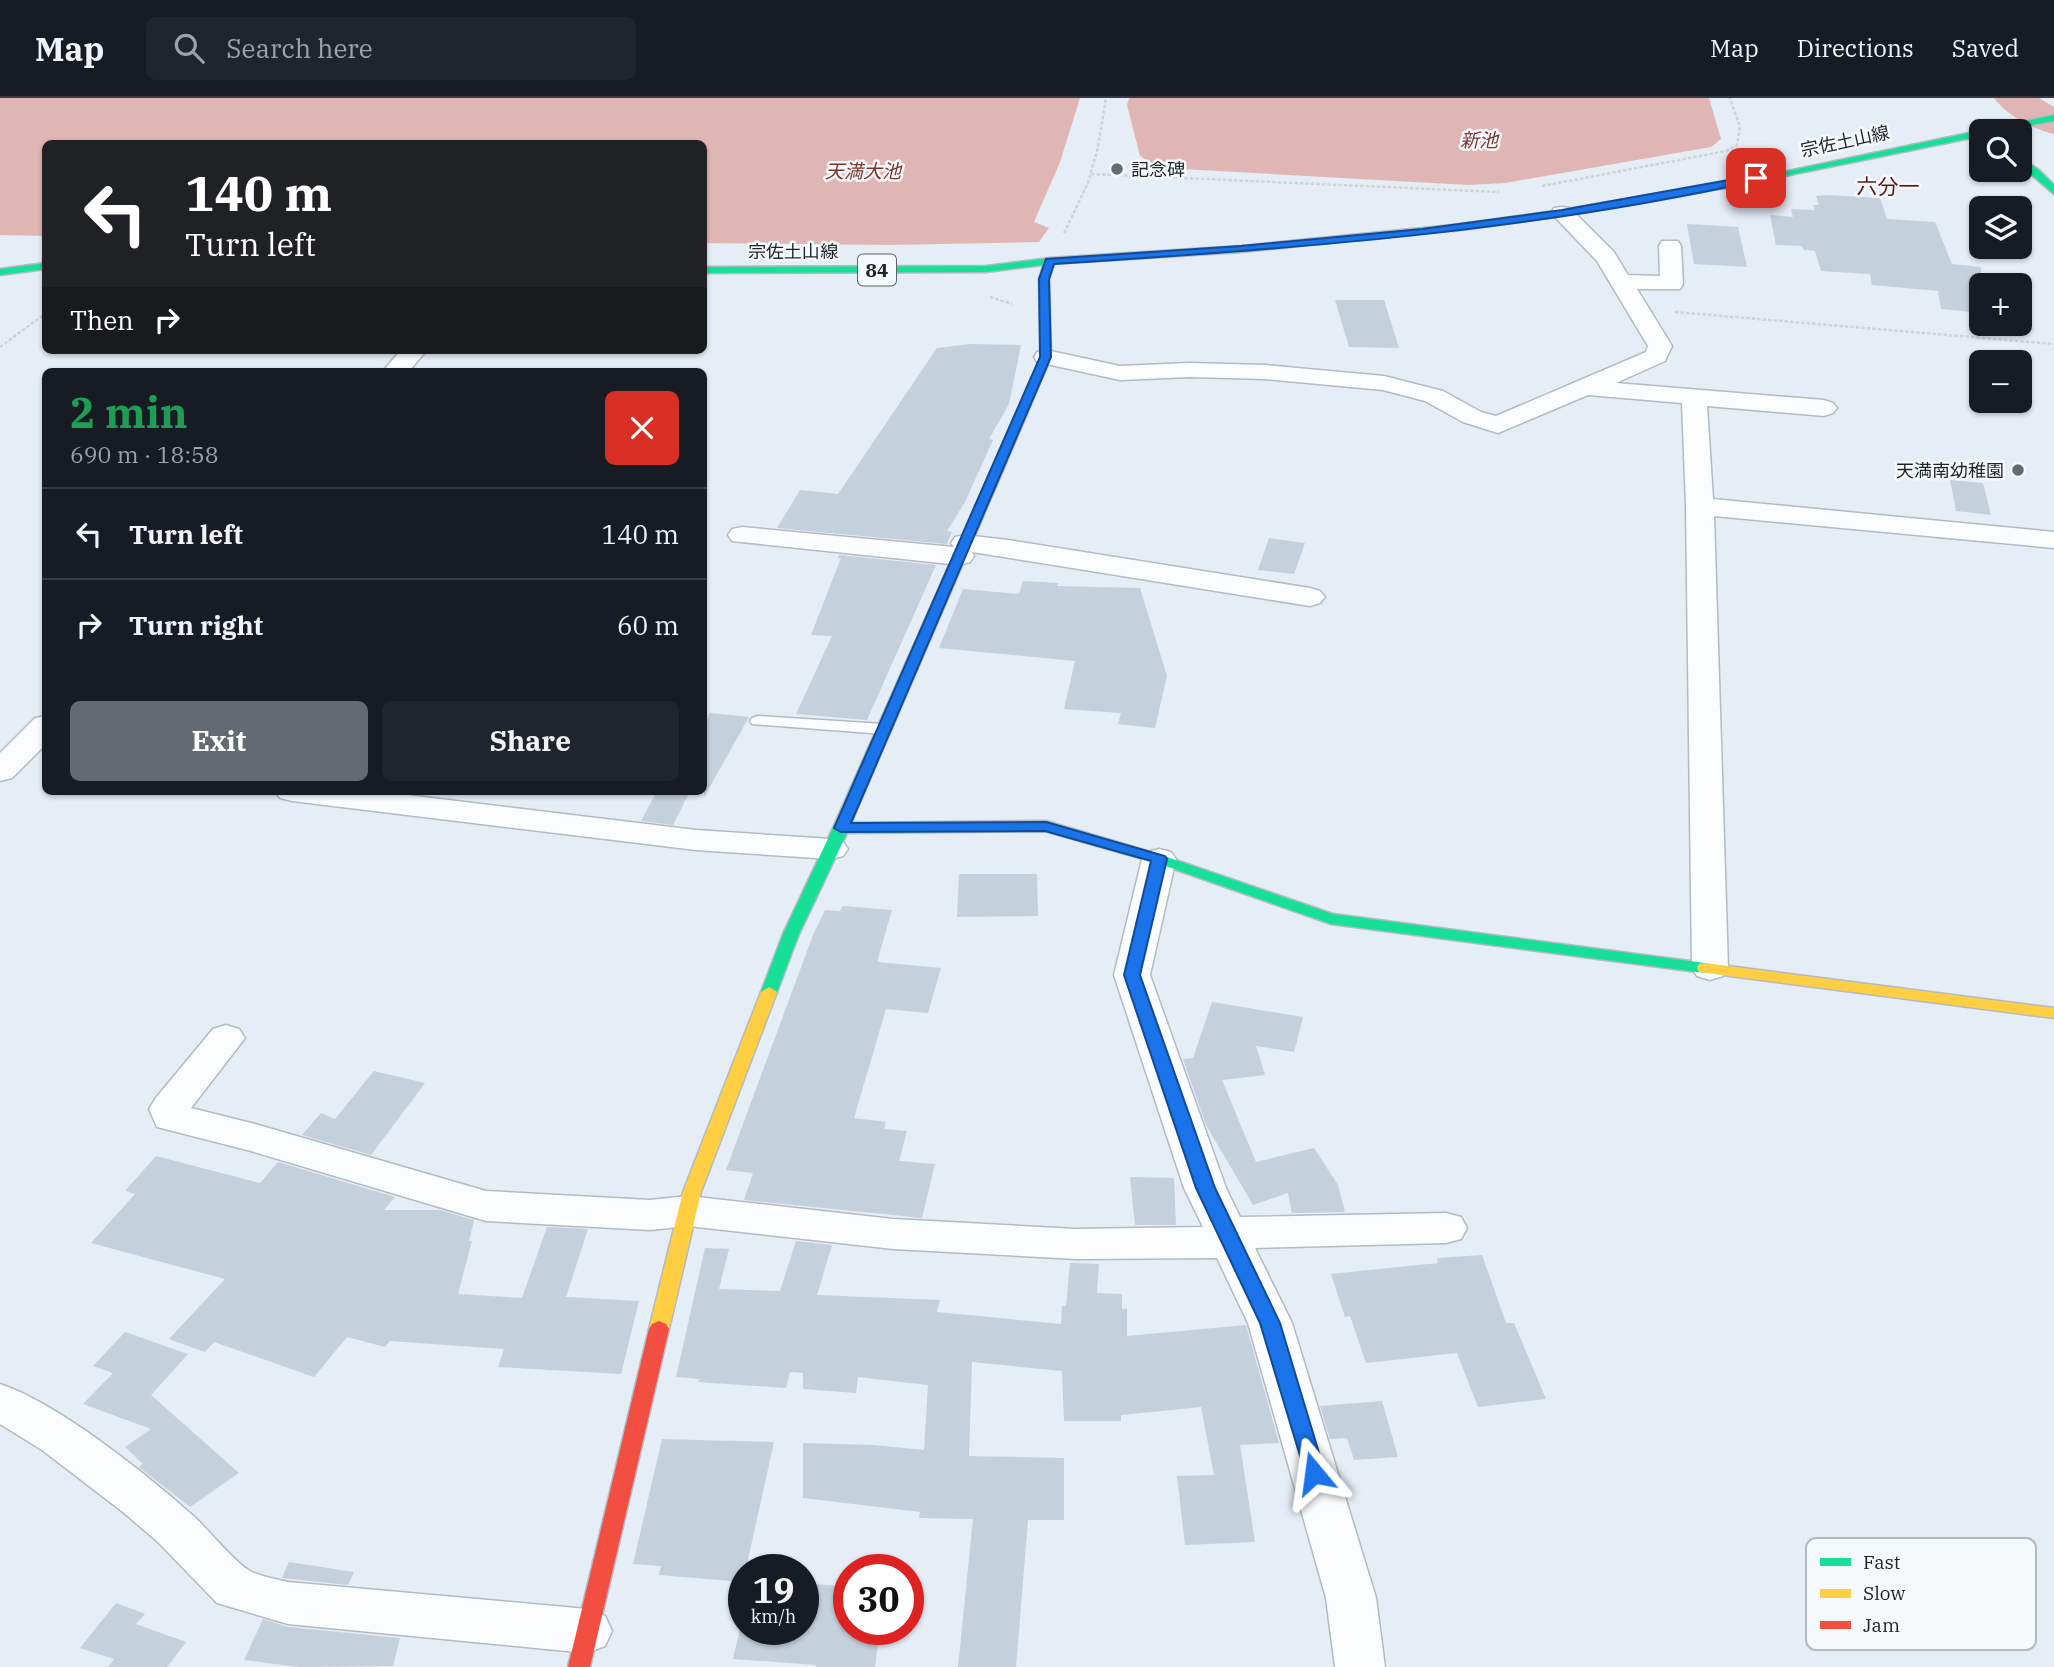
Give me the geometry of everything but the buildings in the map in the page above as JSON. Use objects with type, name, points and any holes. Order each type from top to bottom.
[{"type":"street","name":"宗佐土山線","points":[[2032,123],[2054,118]]},
{"type":"street","name":"宗佐土山線","points":[[707,270],[986,269],[1050,261],[1241,249],[1409,233],[1562,213],[1705,189],[1969,136]]},
{"type":"street","points":[[2032,169],[2054,191]]},
{"type":"street","points":[[1046,357],[1120,373],[1190,370],[1265,372],[1384,383],[1434,396],[1472,417],[1498,425],[1656,355],[1660,346],[1606,257],[1562,213]]},
{"type":"street","points":[[1620,281],[1672,284],[1670,246]]},
{"type":"street","name":"宗佐土山線","points":[[707,258],[973,256],[1050,261]]},
{"type":"street","points":[[0,1402],[58,1437],[140,1498],[176,1528],[234,1588],[288,1603],[583,1649],[692,1192],[791,934],[836,838],[1046,357],[1044,279],[1050,261]]},
{"type":"street","points":[[0,272],[42,267]]},
{"type":"street","points":[[398,368],[411,354]]},
{"type":"street","points":[[1587,387],[1824,408]]},
{"type":"street","points":[[1694,397],[1700,506],[1710,968]]},
{"type":"street","points":[[1700,506],[2054,540]]},
{"type":"street","points":[[743,535],[1048,552],[1222,585],[1310,597]]},
{"type":"street","points":[[15,761],[42,730]]},
{"type":"street","points":[[325,795],[696,840],[836,838],[1046,827],[1159,859],[1331,919],[2054,1013]]},
{"type":"street","points":[[1159,859],[1132,975],[1205,1188],[1270,1323],[1351,1598],[1360,1667]]},
{"type":"street","points":[[226,1038],[169,1109],[171,1117],[255,1138],[485,1206],[650,1214],[688,1211],[893,1234],[1063,1244],[1446,1228]]},
{"type":"lane","points":[[758,721],[884,729]]},
{"type":"path","points":[[1050,261],[1091,174],[1106,98]]},
{"type":"path","points":[[1538,187],[1726,151],[1737,145],[1740,127],[1730,98]]},
{"type":"path","points":[[1091,174],[1509,192]]},
{"type":"path","points":[[1638,310],[2054,344]]},
{"type":"path","points":[[0,347],[42,316]]},
{"type":"water","name":"天満大池","points":[[0,98],[1080,98],[1060,162],[1034,222],[1049,228],[1039,242],[890,245],[707,243],[707,140],[42,140],[42,236],[0,235]]},
{"type":"water","name":"新池","points":[[1129,98],[1709,98],[1721,139],[1711,147],[1505,183],[1468,185],[1182,169],[1155,165],[1140,156],[1127,105]]},
{"type":"waterway","points":[[2013,98],[2054,123]]},
{"type":"traffic: fast","points":[[2032,122],[2054,118]]},
{"type":"traffic: fast","points":[[1721,186],[1969,135]]},
{"type":"traffic: fast","points":[[2032,169],[2054,191]]},
{"type":"traffic: fast","points":[[707,270],[986,269],[1050,261],[1241,249],[1453,228]]},
{"type":"traffic: fast","points":[[0,272],[42,267]]},
{"type":"traffic: fast","points":[[769,992],[791,934],[841,828],[991,484]]},
{"type":"traffic: fast","points":[[841,828],[1046,826],[1159,859],[1331,919],[1705,968]]},
{"type":"traffic: slow","points":[[1453,228],[1721,186]]},
{"type":"traffic: slow","points":[[991,484],[1046,357],[1044,279],[1050,261]]},
{"type":"traffic: slow","points":[[1705,968],[2054,1013]]},
{"type":"traffic: slow","points":[[659,1329],[692,1192],[769,992]]},
{"type":"traffic: jam","points":[[579,1667],[659,1329]]},
{"type":"place","name":"記念碑","points":[[1117,169]]},
{"type":"place","name":"天満南幼稚園","points":[[2018,470]]},
{"type":"district","name":"六分一","points":[[1888,186]]},
{"type":"route","points":[[1314,1473],[1270,1323],[1205,1188],[1132,975],[1159,859],[1046,827],[1003,825],[841,828],[1046,357],[1044,279],[1050,261],[1241,249],[1422,232],[1562,213],[1756,178]]}]
